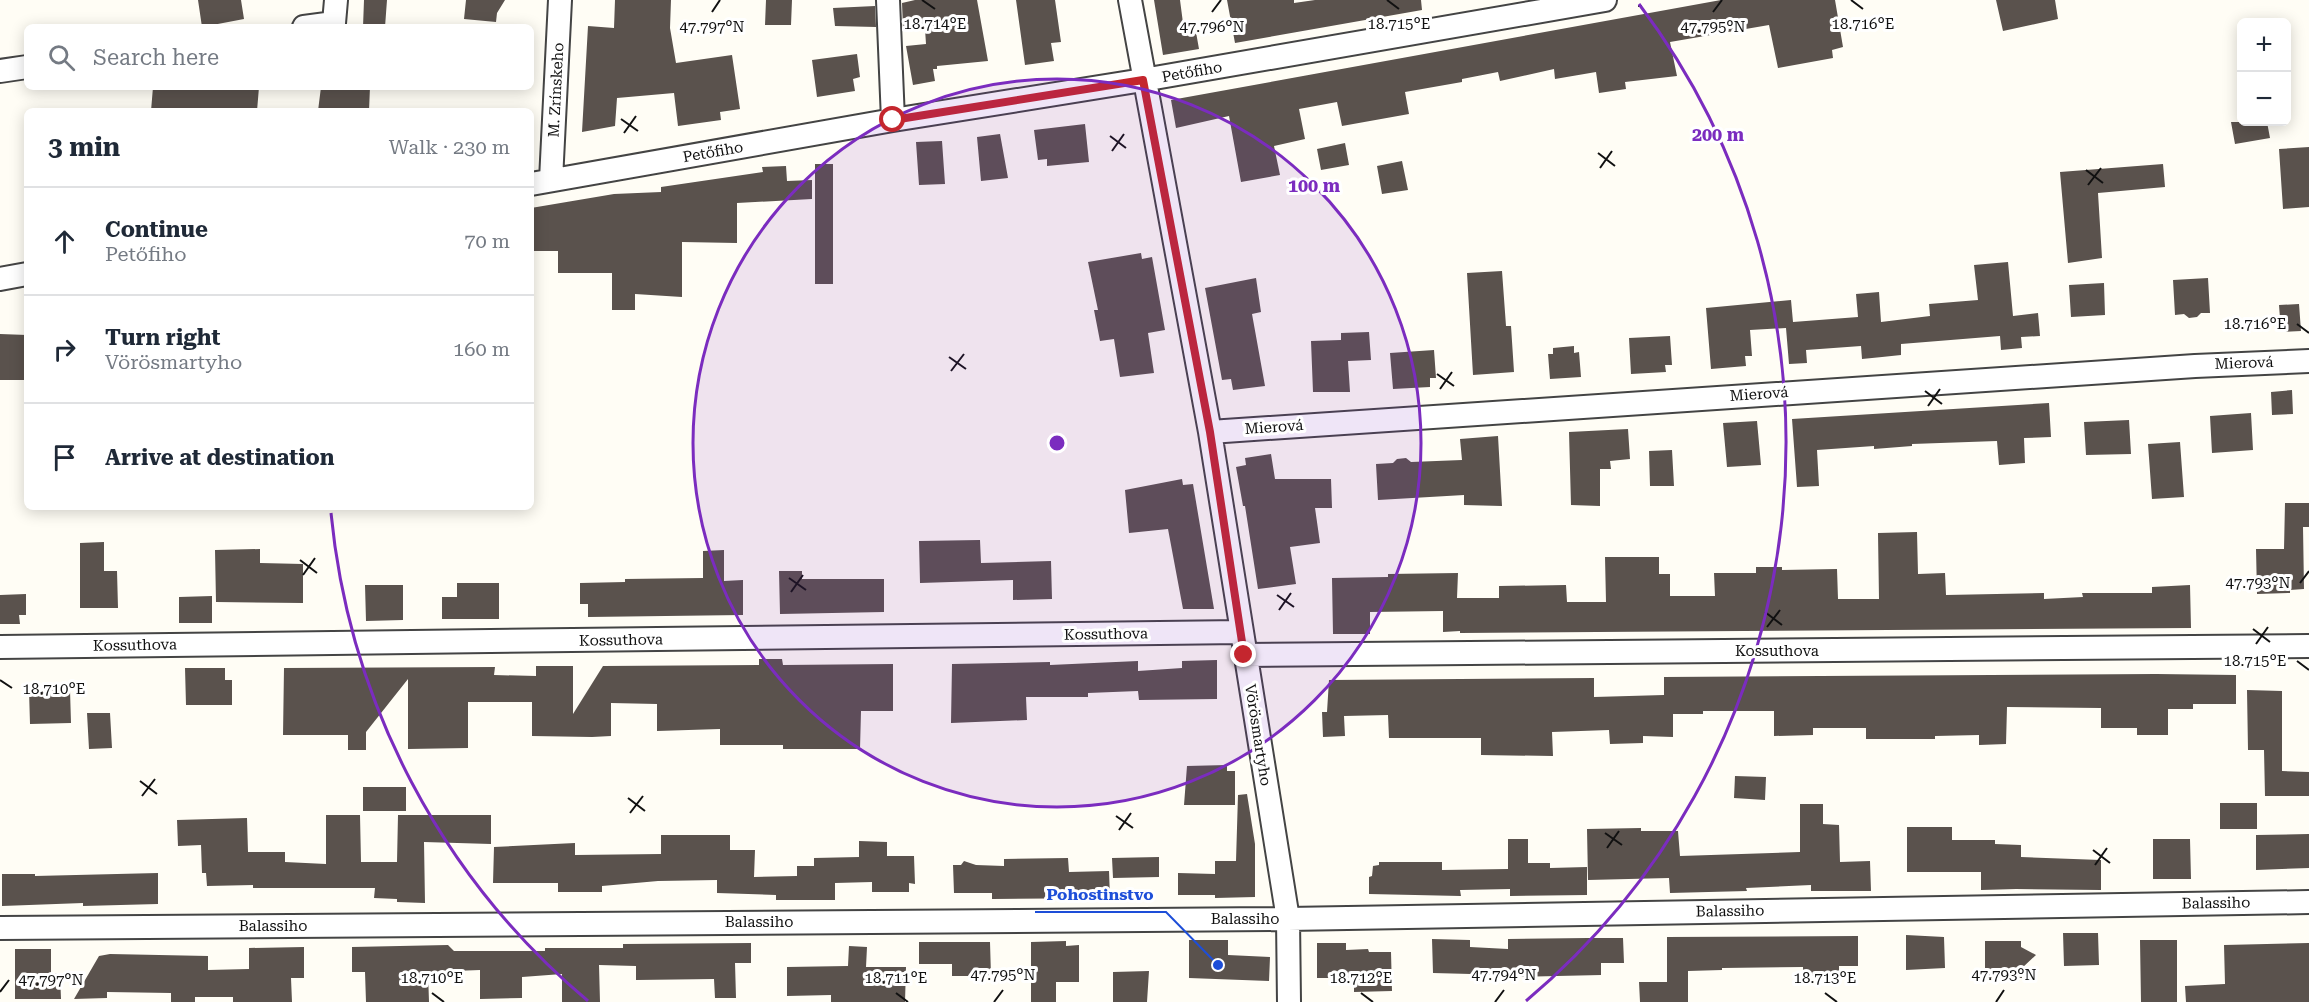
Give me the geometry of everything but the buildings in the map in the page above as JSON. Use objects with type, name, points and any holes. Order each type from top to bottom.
[{"type":"street","points":[[326,24],[334,23],[336,0]]},
{"type":"street","name":"M. Zrínskeho","points":[[541,182],[560,0]]},
{"type":"street","points":[[888,0],[893,120]]},
{"type":"street","name":"Vörösmartyho","points":[[1130,0],[1210,432],[1288,918],[1289,1002]]},
{"type":"street","name":"Petőfiho","points":[[541,182],[1605,0]]},
{"type":"street","points":[[0,71],[24,67]]},
{"type":"street","points":[[0,279],[24,275]]},
{"type":"street","name":"Mierová","points":[[1210,432],[2148,369],[2309,361]]},
{"type":"street","name":"Kossuthova","points":[[0,647],[1243,644],[2309,646]]},
{"type":"street","name":"Balassiho","points":[[0,928],[1288,918],[2309,902]]},
{"type":"place","name":"Pohostinstvo","points":[[1218,965]]},
{"type":"route","points":[[893,120],[1143,80],[1210,432],[1244,655]]}]
